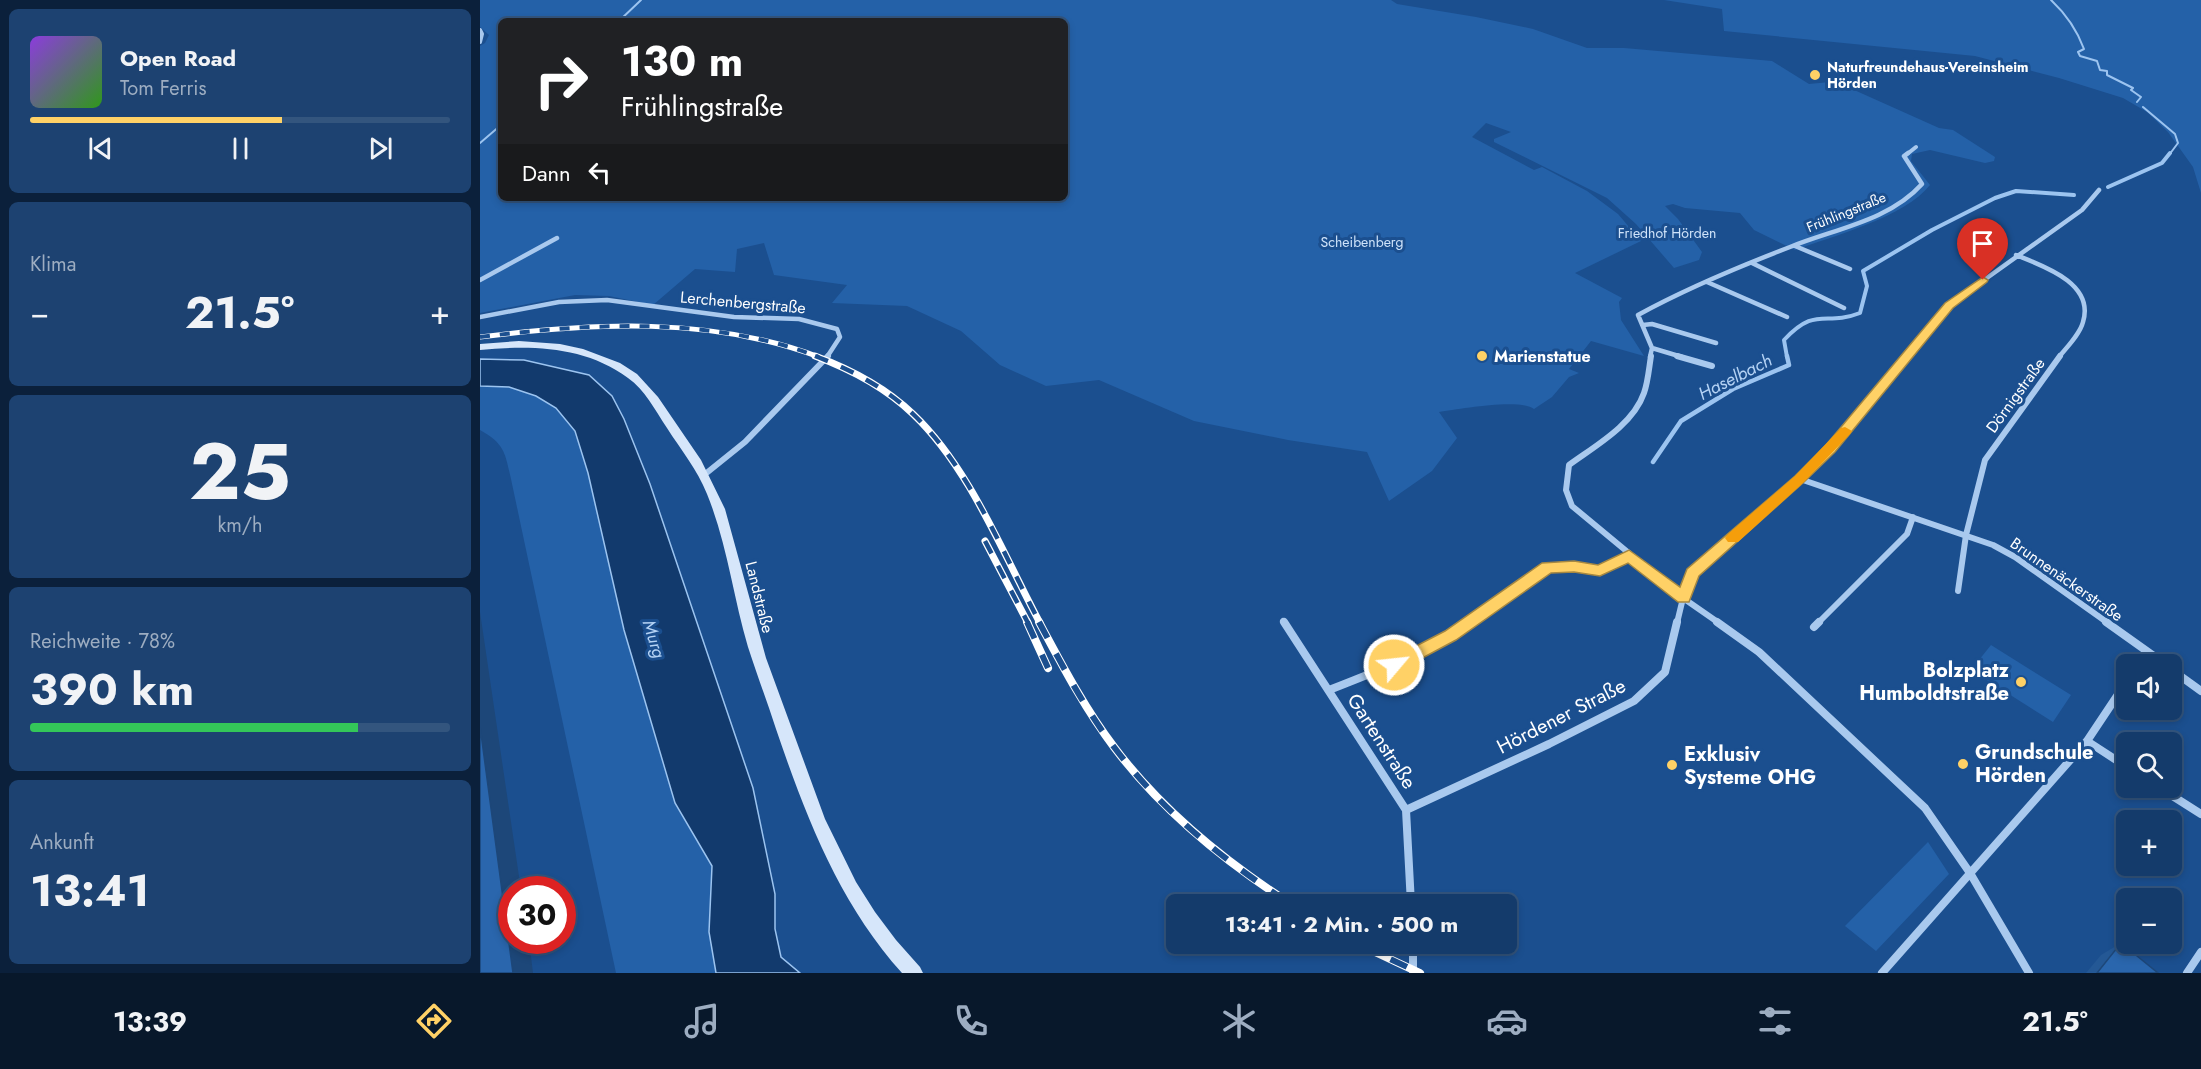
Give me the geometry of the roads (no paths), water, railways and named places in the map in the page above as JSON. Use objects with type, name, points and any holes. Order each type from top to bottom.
[{"type":"street","points":[[480,30],[482,34],[480,42]]},
{"type":"street","name":"Frühlingstraße","points":[[1643,325],[1638,315],[1660,303],[1752,263],[1882,213],[1916,194],[1922,184],[1904,156],[1916,147]]},
{"type":"street","name":"Hördener Straße","points":[[1406,810],[1549,744],[1634,701],[1665,672],[1683,598],[1693,573],[1800,479],[1848,428],[1949,305],[2082,210],[2099,190]]},
{"type":"street","points":[[480,280],[557,238]]},
{"type":"street","name":"Frühlingstraße","points":[[1794,246],[1850,269]]},
{"type":"street","name":"Dörnigstraße","points":[[1958,591],[1966,536],[1984,460],[2083,324],[2085,305],[2078,289],[2053,272],[2016,255]]},
{"type":"street","points":[[1752,263],[1844,308]]},
{"type":"street","points":[[1707,282],[1787,317]]},
{"type":"street","name":"Lerchenbergstraße","points":[[480,317],[566,301],[606,300],[735,317],[803,318],[837,329],[840,337],[826,359],[745,442],[704,475]]},
{"type":"street","points":[[1716,344],[1652,324],[1643,325],[1652,348],[1644,393],[1637,407],[1623,424],[1569,465],[1566,490],[1572,506],[1629,556],[1759,652],[1925,808],[1970,873],[2029,973]]},
{"type":"street","name":"Landstraße","points":[[480,347],[515,344],[556,346],[602,358],[620,367],[647,390],[704,475],[715,500],[738,573],[747,618],[761,665],[800,777],[835,859],[869,920],[914,973]]},
{"type":"street","points":[[1652,348],[1712,366]]},
{"type":"street","name":"Brunnenäckerstraße","points":[[1800,479],[1966,536],[2015,557],[2150,654]]},
{"type":"street","points":[[1814,627],[1907,534],[1913,517]]},
{"type":"street","name":"Gartenstraße","points":[[1329,690],[1394,665],[1450,636],[1548,567],[1574,567],[1600,571],[1629,556]]},
{"type":"street","name":"Gartenstraße","points":[[1283,621],[1406,810]]},
{"type":"street","points":[[2182,677],[2201,691]]},
{"type":"street","points":[[1882,973],[2086,741],[2116,697]]},
{"type":"street","points":[[2086,741],[2116,760]]},
{"type":"street","points":[[2176,798],[2201,814]]},
{"type":"street","points":[[1406,810],[1410,894]]},
{"type":"street","points":[[2187,973],[2201,952]]},
{"type":"street","points":[[1413,954],[1413,973]]},
{"type":"water","name":"Murg","points":[[480,359],[524,360],[589,375],[612,396],[624,419],[650,484],[753,788],[775,894],[775,929],[781,957],[800,973],[716,973],[709,932],[712,866],[675,803],[624,630],[588,473],[575,431],[556,408],[536,396],[509,387],[480,386]]},
{"type":"waterway","points":[[622,18],[641,0]]},
{"type":"waterway","name":"Haselbach","points":[[2051,0],[2078,35],[2084,49],[2078,52],[2080,56],[2097,61],[2100,70],[2107,71],[2107,75],[2133,88],[2131,90],[2141,97],[2137,102]]},
{"type":"waterway","name":"Haselbach","points":[[2143,107],[2175,134],[2178,143],[2169,155]]},
{"type":"waterway","points":[[480,143],[498,128]]},
{"type":"waterway","name":"Haselbach","points":[[2108,187],[2162,163],[2170,153]]},
{"type":"waterway","name":"Haselbach","points":[[1787,357],[1784,340],[1795,329],[1813,320],[1848,317],[1860,313],[1867,286],[1863,271],[1932,230],[1995,198],[2016,191],[2074,195]]},
{"type":"waterway","name":"Haselbach","points":[[1653,462],[1681,421],[1733,389],[1789,365],[1787,356]]},
{"type":"railway","points":[[480,337],[565,328],[651,326],[736,335],[778,344],[819,357]]},
{"type":"railway","points":[[815,356],[854,373],[879,388],[913,414],[933,436],[952,460],[984,513],[1040,623]]},
{"type":"railway","points":[[985,541],[1028,623]]},
{"type":"railway","points":[[1027,622],[1048,668]]},
{"type":"railway","points":[[1039,622],[1093,717],[1114,747],[1152,792],[1195,833],[1275,894]]},
{"type":"railway","points":[[1379,954],[1420,973]]},
{"type":"place","name":"Naturfreundehaus-Vereinsheim Hörden","points":[[1815,75]]},
{"type":"place","name":"Marienstatue","points":[[1482,356]]},
{"type":"place","name":"Bolzplatz Humboldtstraße","points":[[2021,682]]},
{"type":"place","name":"Grundschule Hörden","points":[[1963,764]]},
{"type":"place","name":"Exklusiv Systeme OHG","points":[[1672,765]]},
{"type":"park label","name":"Friedhof Hörden","points":[[1667,233]]},
{"type":"park label","name":"Scheibenberg","points":[[1362,242]]}]
